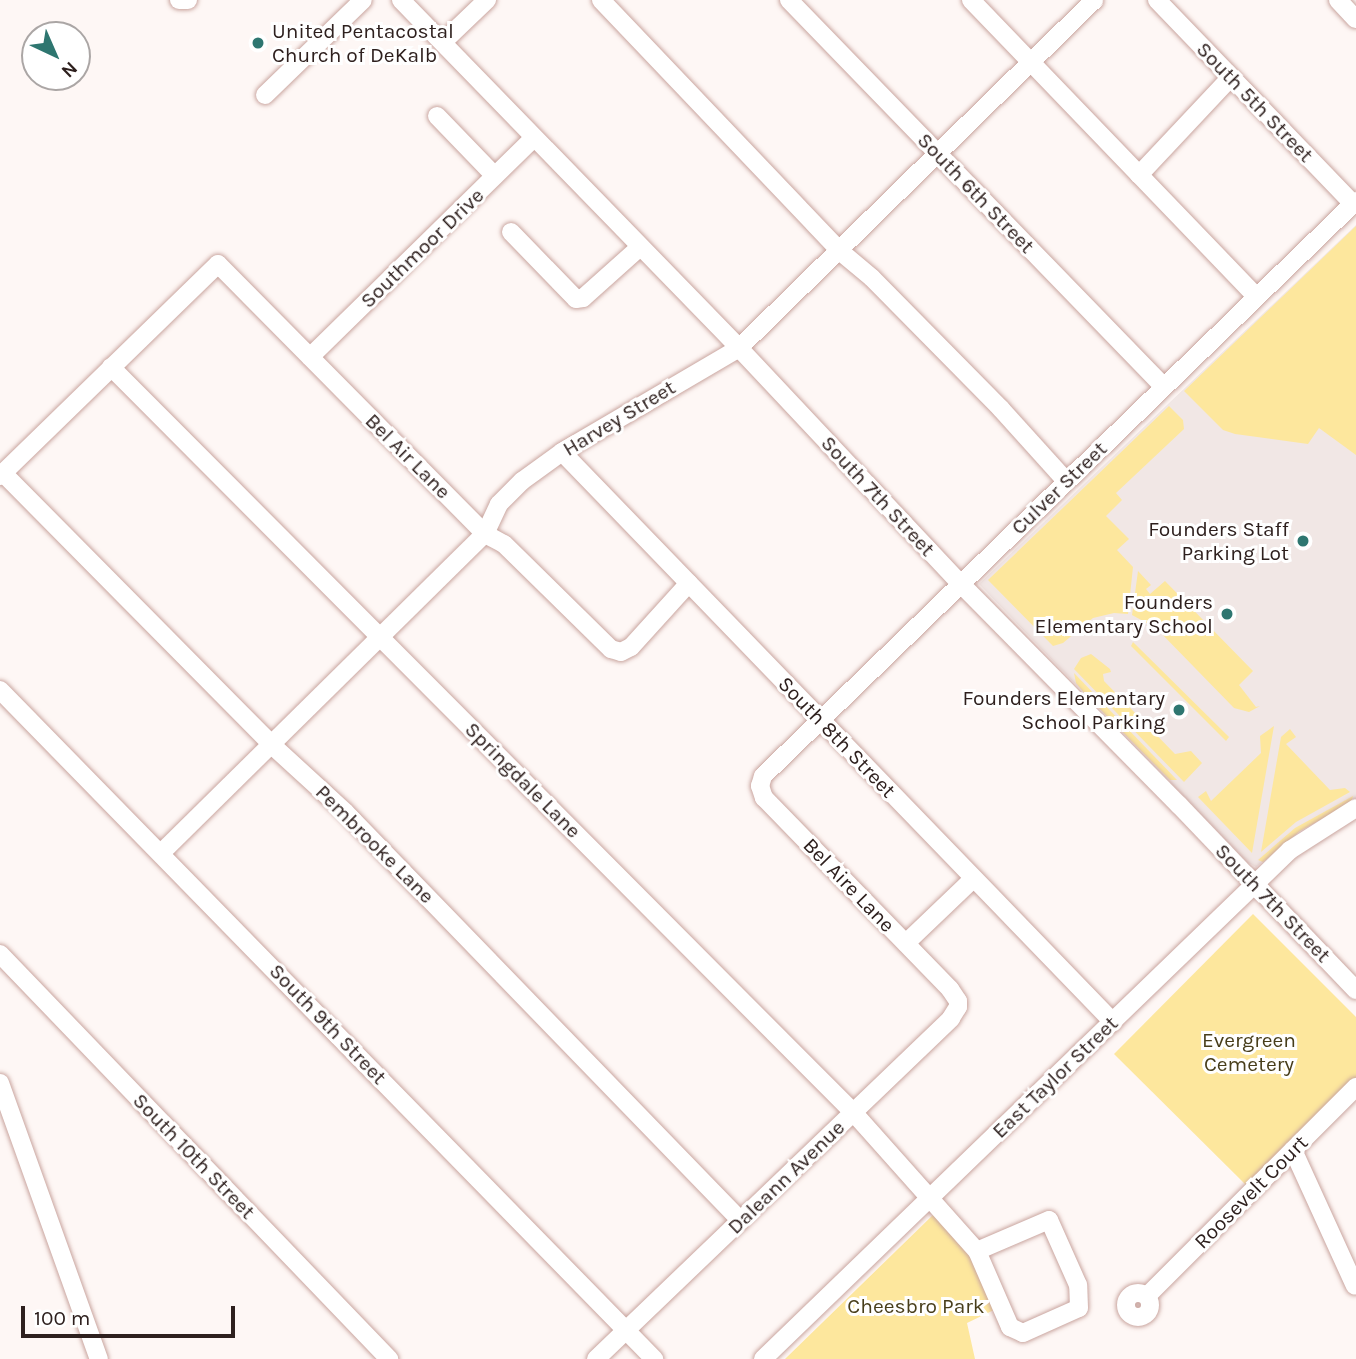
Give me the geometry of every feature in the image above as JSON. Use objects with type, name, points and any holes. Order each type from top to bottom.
[{"type":"street","points":[[179,0],[188,0]]},
{"type":"street","points":[[265,94],[363,0]]},
{"type":"street","name":"South 7th Street","points":[[401,0],[739,348],[960,583],[1356,990]]},
{"type":"street","points":[[443,42],[487,0]]},
{"type":"street","points":[[601,0],[838,250],[872,278],[1066,481]]},
{"type":"street","name":"South 6th Street","points":[[789,0],[1164,386]]},
{"type":"street","points":[[971,0],[1256,296]]},
{"type":"street","name":"Harvey Street","points":[[161,853],[273,746],[485,534],[499,504],[508,493],[562,452],[739,348],[1094,0]]},
{"type":"street","name":"South 5th Street","points":[[1157,0],[1355,202]]},
{"type":"street","points":[[1338,0],[1356,19]]},
{"type":"street","points":[[1139,175],[1231,77]]},
{"type":"street","points":[[438,116],[495,176]]},
{"type":"street","name":"Southmoor Drive","points":[[310,357],[534,138]]},
{"type":"street","name":"Culver Street","points":[[763,776],[1355,202]]},
{"type":"street","points":[[511,232],[576,299],[583,298],[640,247]]},
{"type":"street","name":"Bel Air Lane","points":[[111,367],[218,264],[485,534],[504,544],[603,642],[617,652],[631,647],[688,583]]},
{"type":"street","points":[[2,474],[111,367]]},
{"type":"street","name":"Springdale Lane","points":[[111,367],[853,1112],[932,1196],[978,1251],[1010,1327],[1023,1333],[1079,1308],[1078,1285],[1049,1220],[978,1251]]},
{"type":"street","name":"South 8th Street","points":[[562,452],[1113,1021]]},
{"type":"street","name":"Pembrooke Lane","points":[[2,474],[273,746],[345,812],[741,1221]]},
{"type":"street","name":"South 9th Street","points":[[0,690],[654,1359]]},
{"type":"street","name":"Bel Aire Lane","points":[[763,776],[760,786],[764,798],[950,989]]},
{"type":"street","name":"East Taylor Street","points":[[763,1359],[1290,850],[1356,808]]},
{"type":"street","points":[[906,943],[973,879]]},
{"type":"street","name":"South 10th Street","points":[[0,954],[389,1359]]},
{"type":"street","name":"Daleann Avenue","points":[[596,1359],[951,1018],[958,1001],[950,989]]},
{"type":"street","points":[[0,1083],[99,1359]]},
{"type":"street","name":"Roosevelt Court","points":[[1147,1296],[1356,1087]]},
{"type":"street","points":[[1293,1150],[1355,1286]]},
{"type":"shaded area","points":[[1356,225],[1356,799],[1300,831],[1256,867],[1247,862],[979,584]]},
{"type":"green space","points":[[1356,226],[1356,455],[1319,428],[1308,444],[1223,430],[1184,391]]},
{"type":"green space","points":[[1169,406],[1183,420],[1184,429],[1116,493],[1122,500],[1106,516],[1129,539],[1117,550],[1133,567],[1128,614],[1114,613],[1093,618],[1063,643],[1053,646],[988,580]]},
{"type":"green space","points":[[1138,571],[1151,585],[1146,589],[1150,594],[1165,581],[1253,671],[1239,685],[1256,707],[1260,706],[1249,712],[1234,708],[1156,628],[1132,615]]},
{"type":"green space","points":[[1133,642],[1229,737],[1226,741],[1131,646]]},
{"type":"green space","points":[[1091,654],[1110,669],[1111,672],[1103,674],[1104,681],[1175,754],[1191,751],[1202,763],[1184,782],[1074,669],[1081,658]]},
{"type":"green space","points":[[1074,673],[1177,780],[1170,780],[1085,694],[1076,683]]},
{"type":"green space","points":[[1274,726],[1252,853],[1198,797],[1206,791],[1211,801],[1261,753],[1260,736]]},
{"type":"green space","points":[[1290,729],[1296,737],[1286,744],[1330,790],[1345,788],[1350,792],[1296,822],[1261,852],[1281,737]]},
{"type":"green space","points":[[1353,796],[1351,803],[1300,831],[1263,862],[1258,860],[1295,828]]},
{"type":"green space","name":"Evergreen Cemetery","points":[[1253,914],[1356,1017],[1356,1079],[1248,1187],[1114,1054]]},
{"type":"green space","name":"Cheesbro Park","points":[[936,1212],[980,1259],[996,1309],[967,1323],[975,1359],[785,1359]]},
{"type":"place","name":"United Pentacostal Church of DeKalb","points":[[258,43]]},
{"type":"place","name":"Founders Staff Parking Lot","points":[[1303,541]]},
{"type":"place","name":"Founders Elementary School","points":[[1227,614]]},
{"type":"place","name":"Founders Elementary School Parking","points":[[1179,710]]}]
